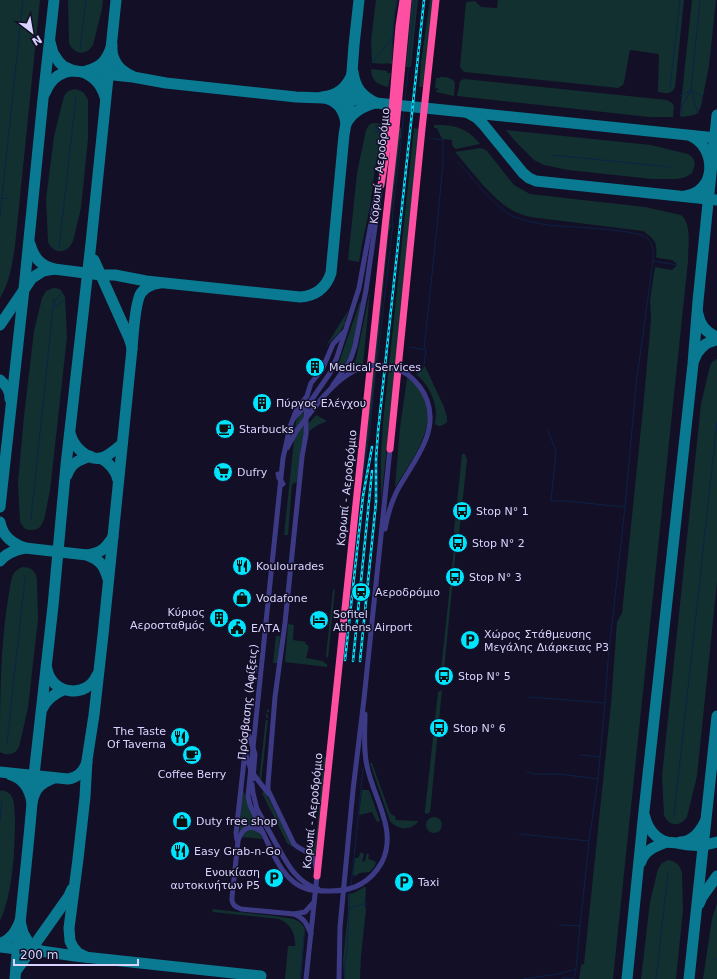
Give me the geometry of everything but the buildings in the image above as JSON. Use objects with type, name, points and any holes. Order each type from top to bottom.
[{"type":"highway","points":[[381,185],[390,123],[399,26],[403,0]]},
{"type":"highway","name":"Κορωπί - Αεροδρόμιο","points":[[317,876],[396,128],[408,0]]},
{"type":"highway","points":[[390,449],[436,0]]},
{"type":"street","points":[[317,876],[314,858],[294,844],[268,790],[275,697],[285,623],[302,458],[306,435],[306,410],[330,373],[337,357],[359,288],[376,196],[381,185]]},
{"type":"street","points":[[328,891],[321,890],[307,884],[290,870],[257,809],[253,793],[253,779],[287,449],[297,430],[341,375],[351,358],[355,346],[366,290],[381,185]]},
{"type":"street","points":[[292,421],[296,411],[307,396],[312,383],[324,365],[333,344],[346,329]]},
{"type":"street","points":[[319,402],[344,376],[357,369],[372,365],[394,368],[407,374],[418,384],[426,396],[430,409],[430,425],[426,440],[396,494],[385,526],[380,548]]},
{"type":"street","name":"Πρόσβασης (Αφίξεις)","points":[[263,833],[250,805],[248,796],[283,458],[292,421],[315,395]]},
{"type":"street","points":[[339,979],[340,927],[353,790],[390,449]]},
{"type":"street","points":[[278,474],[283,484]]},
{"type":"street","name":"Πρόσβασης (Αφίξεις)","points":[[254,672],[255,665]]},
{"type":"street","points":[[238,841],[244,830],[250,827],[256,828],[263,833],[285,874],[305,889],[344,891],[351,889],[370,877],[380,866],[386,852],[388,837],[383,813],[370,779],[367,766],[364,744],[364,699]]},
{"type":"street","points":[[249,736],[255,754]]},
{"type":"street","name":"Πρόσβασης (Αφίξεις)","points":[[251,770],[245,752],[236,833],[238,841],[231,899],[234,905],[241,909],[294,914]]},
{"type":"street","points":[[251,770],[258,782],[270,796]]},
{"type":"street","name":"Κορωπί - Αεροδρόμιο","points":[[306,979],[317,876]]},
{"type":"street","points":[[294,914],[305,912],[315,901]]},
{"type":"street","points":[[294,914],[304,920],[311,934]]},
{"type":"green space","points":[[0,0],[40,0],[15,246],[12,267],[0,298]]},
{"type":"green space","points":[[68,0],[103,0],[93,45],[87,51],[80,53],[77,52],[69,43]]},
{"type":"green space","points":[[376,0],[397,0],[393,28],[392,64],[372,63],[371,40]]},
{"type":"green space","points":[[412,0],[418,0],[411,67],[406,67]]},
{"type":"green space","points":[[430,0],[434,0],[428,58],[423,87],[419,87],[421,62]]},
{"type":"green space","points":[[498,0],[684,0],[674,90],[668,93],[658,92],[659,54],[630,50],[624,82],[623,85],[618,88],[464,72],[460,67],[466,2],[475,1],[481,7],[497,8]]},
{"type":"green space","points":[[692,0],[716,0],[709,66],[701,106],[698,113],[682,117],[680,116],[680,113]]},
{"type":"green space","points":[[371,69],[391,73],[388,87],[381,85],[374,80]]},
{"type":"green space","points":[[436,78],[449,78],[454,81],[454,96],[436,92],[436,90],[439,89],[435,88]]},
{"type":"green space","points":[[464,79],[667,100],[674,106],[673,117],[649,117],[457,96],[460,81]]},
{"type":"green space","points":[[75,89],[84,93],[88,100],[88,139],[81,208],[71,245],[64,250],[57,251],[48,242],[46,199],[54,136],[64,96],[68,91]]},
{"type":"green space","points":[[373,123],[385,124],[375,168],[370,207],[359,262],[348,260],[357,173],[366,130],[369,125]]},
{"type":"green space","points":[[434,125],[460,128],[475,138],[480,144],[456,149],[452,144],[452,140],[442,139],[437,128],[434,128]]},
{"type":"green space","points":[[399,128],[401,128],[401,138],[390,222],[391,226],[388,236],[376,363],[373,363]]},
{"type":"green space","points":[[414,128],[419,129],[381,504],[381,455],[383,423]]},
{"type":"green space","points":[[506,130],[651,145],[688,154],[693,158],[695,164],[692,173],[686,177],[677,179],[652,179],[568,170],[544,165],[534,160]]},
{"type":"green space","points":[[480,148],[487,151],[514,185],[530,194],[645,207],[681,215],[687,224],[688,230],[688,261],[613,979],[579,979],[581,965],[584,964],[611,704],[617,622],[622,613],[651,320],[650,300],[655,267],[672,270],[677,264],[672,260],[656,257],[656,244],[650,236],[643,231],[532,217],[510,209],[501,203],[484,186],[455,152]]},
{"type":"green space","points":[[53,288],[61,290],[65,297],[67,337],[50,491],[44,520],[37,529],[28,530],[24,528],[20,522],[18,483],[24,416],[34,331],[42,298],[46,291]]},
{"type":"green space","points":[[370,291],[363,365],[348,371],[356,359]]},
{"type":"green space","points":[[360,302],[363,302],[351,354],[341,369],[338,368],[338,365]]},
{"type":"green space","points":[[349,309],[346,322],[340,332],[326,346]]},
{"type":"green space","points":[[717,359],[717,582],[697,776],[687,817],[681,823],[672,824],[664,815],[662,776],[701,404],[710,366],[712,362]]},
{"type":"green space","points":[[425,366],[447,416],[447,422],[441,426],[435,424],[436,409],[431,393],[425,383],[417,375]]},
{"type":"green space","points":[[372,371],[376,371],[363,478],[358,500]]},
{"type":"green space","points":[[407,378],[420,390],[427,403],[428,417],[426,431],[420,446],[395,487],[400,428]]},
{"type":"green space","points":[[304,409],[304,438],[301,447],[297,482],[292,485],[288,535],[284,535],[296,421]]},
{"type":"green space","points":[[316,415],[327,421],[309,431],[309,423]]},
{"type":"green space","points":[[462,454],[465,454],[467,460],[459,534],[455,533],[454,531]]},
{"type":"green space","points":[[454,548],[456,548],[443,680],[440,679]]},
{"type":"green space","points":[[22,567],[34,571],[37,579],[38,619],[28,708],[19,747],[13,753],[5,754],[0,752],[2,652],[11,580],[15,572]]},
{"type":"green space","points":[[333,589],[335,590],[328,658],[326,656]]},
{"type":"green space","points":[[288,624],[294,625],[293,640],[306,642],[305,644],[308,645],[309,647],[306,658],[323,661],[327,664],[327,667],[285,662]]},
{"type":"green space","points":[[276,636],[280,636],[278,663],[273,663]]},
{"type":"green space","points":[[442,690],[430,812],[427,814],[425,811],[438,692]]},
{"type":"green space","points":[[267,709],[269,712],[267,712],[268,718],[266,718],[266,720],[268,720],[261,782],[259,780]]},
{"type":"green space","points":[[324,757],[327,757],[316,859],[309,850],[313,846],[316,839]]},
{"type":"green space","points":[[370,763],[372,763],[390,813],[395,816],[396,820],[417,821],[418,822],[415,825],[408,828],[400,828],[390,821]]},
{"type":"green space","points":[[2,790],[9,793],[13,799],[15,830],[14,857],[8,898],[0,921],[0,791]]},
{"type":"green space","points":[[243,790],[258,827],[247,827],[239,833]]},
{"type":"green space","points":[[362,790],[369,790],[380,821],[377,822],[372,812],[359,815]]},
{"type":"green space","points":[[264,792],[294,847],[287,843],[262,793]]},
{"type":"green space","points":[[434,817],[441,822],[442,825],[437,832],[434,833],[427,828],[426,825],[431,818]]},
{"type":"green space","points":[[253,829],[259,832],[263,839],[241,837],[247,830]]},
{"type":"green space","points":[[361,852],[364,854],[362,862],[365,861],[367,853],[369,855],[368,859],[376,862],[375,866],[370,872],[359,873],[356,876],[353,875],[355,858],[358,858]]},
{"type":"green space","points":[[668,860],[677,864],[682,873],[683,910],[676,979],[641,979],[650,902],[658,869],[662,863]]},
{"type":"green space","points":[[366,887],[366,909],[360,979],[344,979],[343,960],[348,913],[348,894],[354,893]]},
{"type":"green space","points":[[717,903],[717,979],[703,979],[712,919]]},
{"type":"green space","points":[[212,909],[275,916],[294,919],[300,922],[305,930],[301,979],[285,979],[288,946],[295,946],[292,930],[286,923],[279,919],[213,912]]},
{"type":"waterway","points":[[0,215],[23,0]]},
{"type":"waterway","points":[[80,49],[86,0]]},
{"type":"waterway","points":[[393,36],[395,11],[398,0]]},
{"type":"waterway","points":[[377,364],[393,227],[392,221],[415,0]]},
{"type":"waterway","points":[[670,87],[680,0]]},
{"type":"waterway","points":[[700,0],[691,90],[703,97]]},
{"type":"waterway","points":[[370,65],[393,37],[392,54]]},
{"type":"waterway","points":[[680,96],[691,90],[682,106],[681,115]]},
{"type":"waterway","points":[[691,91],[698,113]]},
{"type":"waterway","points":[[59,248],[76,96]]},
{"type":"waterway","points":[[374,131],[379,132],[376,125]]},
{"type":"waterway","points":[[379,132],[383,139],[387,125]]},
{"type":"waterway","points":[[424,350],[443,162],[443,140],[430,138]]},
{"type":"waterway","points":[[552,155],[670,167]]},
{"type":"waterway","points":[[458,162],[500,207],[515,217],[548,225],[616,230],[641,235],[647,238],[651,243],[653,248],[653,261]]},
{"type":"waterway","points":[[2,198],[9,199]]},
{"type":"waterway","points":[[625,507],[636,385],[653,261],[677,265]]},
{"type":"waterway","points":[[54,301],[61,293]]},
{"type":"waterway","points":[[31,519],[54,299]]},
{"type":"waterway","points":[[54,307],[65,300]]},
{"type":"waterway","points":[[409,347],[426,350],[424,365],[416,375]]},
{"type":"waterway","points":[[363,476],[370,430],[376,367]]},
{"type":"waterway","points":[[674,816],[717,422]]},
{"type":"waterway","points":[[529,697],[605,703],[608,660],[625,507],[566,501],[551,501],[556,452],[548,430]]},
{"type":"waterway","points":[[7,743],[25,578]]},
{"type":"waterway","points":[[580,755],[600,757],[605,703]]},
{"type":"waterway","points":[[527,772],[535,774],[559,774],[598,779],[600,757]]},
{"type":"waterway","points":[[351,887],[363,769]]},
{"type":"waterway","points":[[520,834],[589,841],[598,779]]},
{"type":"waterway","points":[[0,820],[2,802]]},
{"type":"waterway","points":[[560,925],[580,926],[589,842]]},
{"type":"waterway","points":[[656,979],[668,873]]},
{"type":"waterway","points":[[345,979],[350,890]]},
{"type":"waterway","points":[[350,908],[367,904]]},
{"type":"waterway","points":[[523,979],[558,974],[576,969],[580,926]]},
{"type":"waterway","points":[[300,979],[304,934]]},
{"type":"waterway","points":[[562,978],[574,978],[576,970]]},
{"type":"taxiway","points":[[0,507],[54,0]]},
{"type":"taxiway","points":[[15,979],[34,775],[116,0]]},
{"type":"taxiway","points":[[0,325],[32,278],[43,271],[54,269],[101,275],[115,275],[146,281],[300,297],[315,293],[323,287],[331,273],[359,0]]},
{"type":"taxiway","points":[[50,42],[53,53],[59,62],[63,66],[74,71],[133,77],[166,83],[296,97],[350,99],[376,103],[717,138]]},
{"type":"taxiway","points":[[86,71],[100,65],[106,59],[112,45],[114,59],[117,64],[123,71],[132,76]]},
{"type":"taxiway","points":[[45,93],[51,83],[58,76],[67,72],[76,71],[85,73],[94,78],[105,97]]},
{"type":"taxiway","points":[[353,72],[357,87],[363,94],[376,103],[359,110],[346,124],[344,114],[339,106],[332,100],[322,97],[341,90],[351,78],[353,72]]},
{"type":"taxiway","points":[[468,113],[477,118],[483,124],[523,173],[536,181],[717,200]]},
{"type":"taxiway","points":[[627,979],[693,364],[717,115]]},
{"type":"taxiway","points":[[685,196],[696,193],[703,187],[708,178],[710,169],[706,150],[700,142],[691,136]]},
{"type":"taxiway","points":[[30,244],[33,253],[38,260],[54,269]]},
{"type":"taxiway","points":[[94,260],[129,338],[132,349],[139,297],[147,287],[160,283]]},
{"type":"taxiway","points":[[698,314],[700,322],[704,328],[717,337]]},
{"type":"taxiway","points":[[694,360],[703,347],[709,342],[717,340]]},
{"type":"taxiway","points":[[86,957],[78,953],[73,947],[70,941],[69,928],[85,797],[87,760],[94,715],[103,635],[132,349]]},
{"type":"taxiway","points":[[0,380],[7,388],[10,399]]},
{"type":"taxiway","points":[[70,433],[77,447],[86,455],[91,457],[102,458],[113,452],[122,444]]},
{"type":"taxiway","points":[[67,475],[76,462],[90,456]]},
{"type":"taxiway","points":[[100,458],[112,467],[118,480]]},
{"type":"taxiway","points":[[0,522],[6,536],[16,544],[25,548]]},
{"type":"taxiway","points":[[87,555],[102,550],[108,545],[113,537]]},
{"type":"taxiway","points":[[0,561],[11,552],[25,548],[87,555],[101,564],[108,579]]},
{"type":"taxiway","points":[[47,669],[50,678],[56,684],[62,689],[70,691],[78,691],[86,688],[92,683],[97,675]]},
{"type":"taxiway","points":[[42,709],[56,693],[63,690]]},
{"type":"taxiway","points":[[689,979],[717,716]]},
{"type":"taxiway","points":[[0,772],[68,779],[80,774],[87,762]]},
{"type":"taxiway","points":[[11,775],[23,782],[28,789],[32,803],[39,787],[45,782],[54,778]]},
{"type":"taxiway","points":[[645,817],[653,832],[663,841],[687,845],[705,845],[717,842]]},
{"type":"taxiway","points":[[680,842],[684,842],[695,836],[705,822]]},
{"type":"taxiway","points":[[641,862],[648,851],[667,842]]},
{"type":"taxiway","points":[[699,904],[702,897],[717,876]]},
{"type":"taxiway","points":[[16,971],[69,896],[72,889]]},
{"type":"taxiway","points":[[0,944],[13,935],[20,921],[23,933],[30,945],[39,950]]},
{"type":"taxiway","points":[[0,947],[261,976]]},
{"type":"railway","points":[[360,661],[376,502],[376,459],[378,432],[424,0]]},
{"type":"railway","points":[[345,660],[363,496],[372,447]]},
{"type":"railway","points":[[353,661],[372,471]]},
{"type":"place","name":"Medical Services","points":[[315,367]]},
{"type":"place","name":"Πύργος Ελέγχου","points":[[262,403]]},
{"type":"place","name":"Starbucks","points":[[225,429]]},
{"type":"place","name":"Dufry","points":[[223,472]]},
{"type":"place","name":"Stop N° 1","points":[[462,511]]},
{"type":"place","name":"Stop N° 2","points":[[458,543]]},
{"type":"place","name":"Koulourades","points":[[242,566]]},
{"type":"place","name":"Stop N° 3","points":[[455,577]]},
{"type":"place","name":"Αεροδρόμιο","points":[[361,592]]},
{"type":"place","name":"Vodafone","points":[[242,598]]},
{"type":"place","name":"Κύριος Αεροσταθμός","points":[[219,618]]},
{"type":"place","name":"Sofitel Athens Airport","points":[[319,620]]},
{"type":"place","name":"ΕΛΤΑ","points":[[237,628]]},
{"type":"place","name":"Χώρος Στάθμευσης Μεγάλης Διάρκειας P3","points":[[470,640]]},
{"type":"place","name":"Stop N° 5","points":[[444,676]]},
{"type":"place","name":"Stop N° 6","points":[[439,728]]},
{"type":"place","name":"The Taste Of Taverna","points":[[180,737]]},
{"type":"place","name":"Coffee Berry","points":[[192,755]]},
{"type":"place","name":"Duty free shop","points":[[182,821]]},
{"type":"place","name":"Easy Grab-n-Go","points":[[180,851]]},
{"type":"place","name":"Ενοικίαση αυτοκινήτων P5","points":[[274,878]]},
{"type":"place","name":"Taxi","points":[[404,882]]}]
